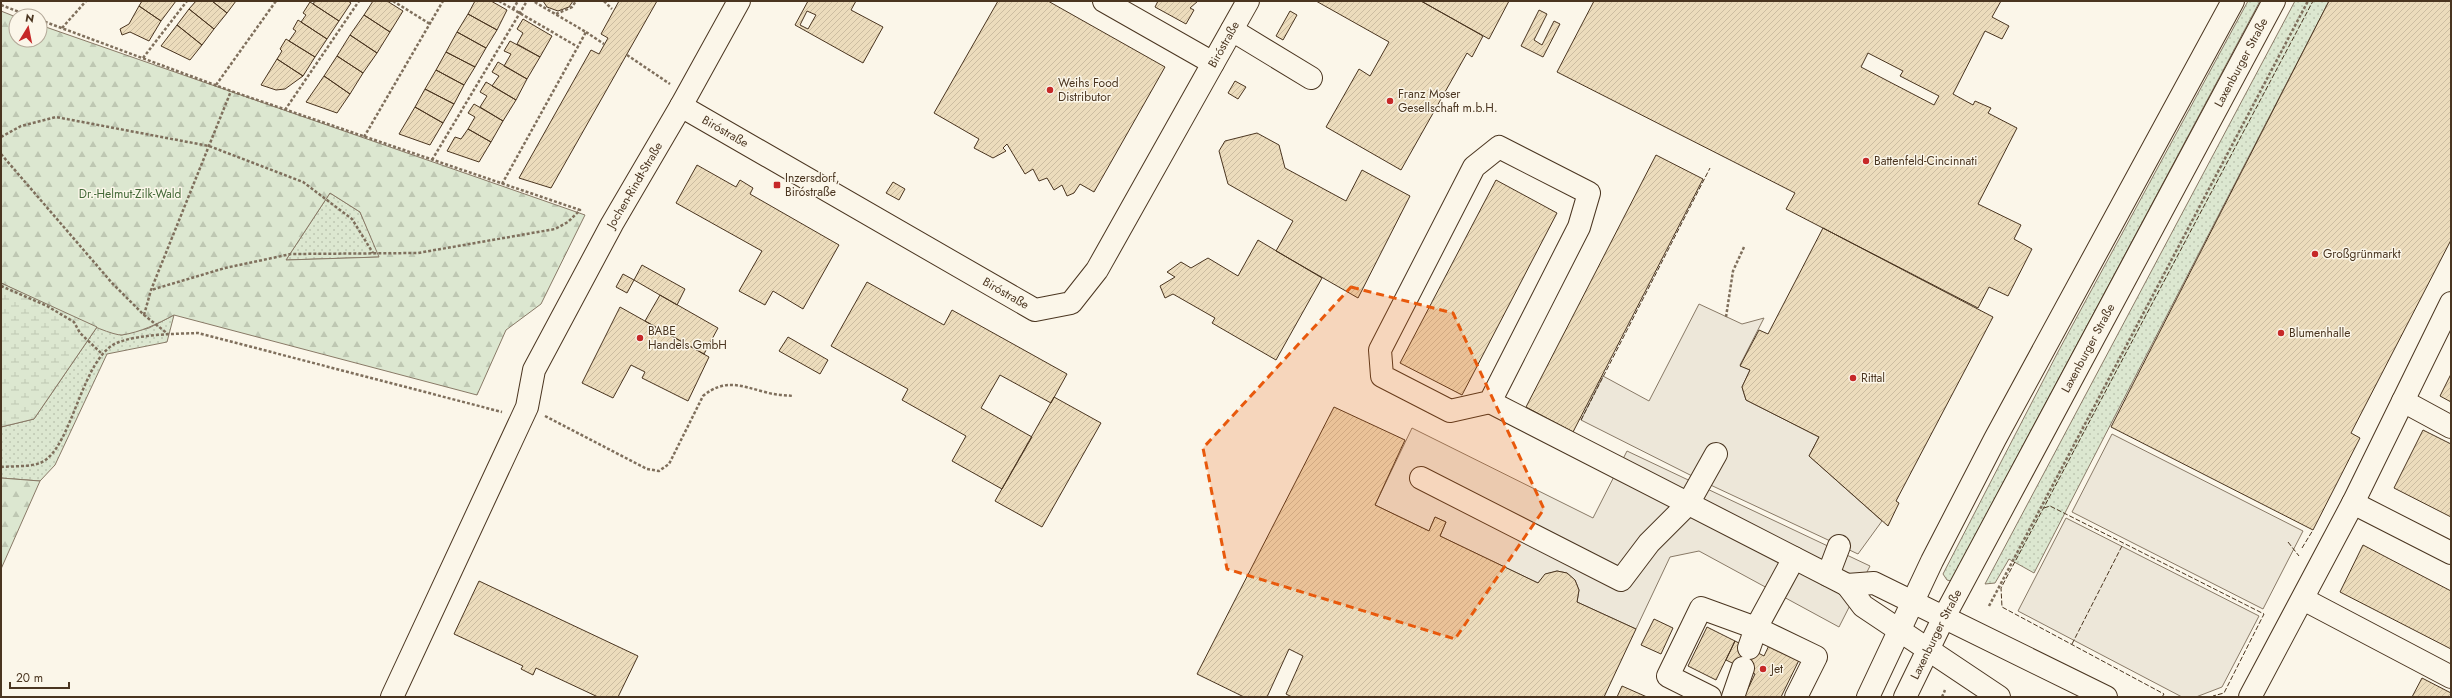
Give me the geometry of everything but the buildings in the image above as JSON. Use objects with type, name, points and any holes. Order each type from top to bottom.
[{"type":"main road","name":"Jochen-Rindt-Straße","points":[[392,697],[527,407],[534,370],[612,224],[685,100],[739,1]]},
{"type":"main road","points":[[1104,1],[1213,63]]},
{"type":"main road","name":"Biróstraße","points":[[685,100],[1035,310],[1071,304],[1097,270],[1248,1]]},
{"type":"main road","points":[[1868,697],[1913,602],[1995,439],[2233,1]]},
{"type":"main road","name":"Laxenburger Straße","points":[[1905,697],[1944,618],[2274,1]]},
{"type":"main road","points":[[1232,30],[1311,78]]},
{"type":"main road","points":[[1490,402],[1579,227],[1589,193],[1499,147],[1474,167],[1380,350],[1382,376],[1450,411],[1490,402],[1828,575],[1847,585],[1862,606],[1999,697]]},
{"type":"main road","points":[[2250,697],[2353,503],[2451,305]]},
{"type":"main road","points":[[2403,401],[2451,427]]},
{"type":"main road","points":[[1421,478],[1620,580],[1649,543],[1688,504],[1716,454]]},
{"type":"main road","points":[[2353,503],[2451,553]]},
{"type":"main road","points":[[1828,575],[1839,546]]},
{"type":"main road","points":[[1733,697],[1756,628],[1794,558]]},
{"type":"main road","points":[[1847,585],[1874,583],[1944,618],[2071,690],[2106,697]]},
{"type":"main road","points":[[2303,599],[2451,677]]},
{"type":"main road","points":[[1710,697],[1668,676],[1701,608],[1756,628],[1816,658],[1796,697]]},
{"type":"path","points":[[62,28],[86,1]]},
{"type":"path","points":[[142,58],[187,1]]},
{"type":"path","points":[[216,85],[276,1]]},
{"type":"path","points":[[285,110],[359,1]]},
{"type":"path","points":[[394,1],[430,24]]},
{"type":"path","points":[[364,136],[444,1]]},
{"type":"path","points":[[499,1],[578,47]]},
{"type":"path","points":[[513,9],[518,1]]},
{"type":"path","points":[[432,160],[528,1]]},
{"type":"path","points":[[533,1],[604,44]]},
{"type":"path","points":[[556,14],[572,7],[576,1]]},
{"type":"path","points":[[604,1],[612,9]]},
{"type":"path","points":[[1988,606],[2308,1]]},
{"type":"path","points":[[48,23],[285,110],[580,210],[568,222],[555,230],[418,253],[292,254],[225,268],[151,290]]},
{"type":"path","points":[[502,184],[586,32]]},
{"type":"path","points":[[627,55],[656,75],[685,100]]},
{"type":"path","points":[[144,315],[151,290],[231,91]]},
{"type":"path","points":[[1,137],[21,126],[56,117],[209,146],[303,182],[352,220],[373,254]]},
{"type":"path","points":[[1,154],[112,283],[144,315],[168,334]]},
{"type":"path","points":[[1726,317],[1733,271],[1744,247]]},
{"type":"path","points":[[1,286],[47,306],[74,322],[80,333],[101,353]]},
{"type":"path","points":[[1,467],[40,463],[55,450],[101,353],[119,342],[168,334],[198,334],[522,416]]},
{"type":"path","points":[[548,417],[647,469],[659,471],[669,464],[703,396],[713,387],[735,384],[767,393],[794,396]]},
{"type":"path","points":[[1942,697],[1945,690]]},
{"type":"highlighted area","points":[[1351,287],[1453,313],[1544,509],[1455,639],[1227,569],[1203,448]]},
{"type":"green space","points":[[2248,1],[2260,1],[1951,581],[1947,580],[1943,574],[2059,350]]},
{"type":"green space","points":[[2295,1],[2329,1],[2034,573],[2009,559],[1995,583],[1985,584]]},
{"type":"green space","name":"Dr.-Helmut-Zilk-Wald","points":[[1,11],[8,14],[8,48],[48,48],[48,28],[585,215],[541,304],[506,330],[477,395],[174,315],[142,330],[122,335],[99,329],[1,283]],"holes":[[[330,193],[360,212],[379,257],[286,260]]]},
{"type":"green space","points":[[330,193],[360,212],[380,257],[286,260]]},
{"type":"green space","points":[[1,283],[97,327],[34,419],[1,427]]},
{"type":"green space","points":[[174,315],[167,342],[107,354],[55,465],[40,481],[1,478],[1,427],[34,419],[97,327],[121,335],[149,328]]},
{"type":"green space","points":[[1,478],[40,481],[1,569]]},
{"type":"shaded area","points":[[1699,304],[1742,324],[1764,318],[1740,365],[1750,370],[1742,387],[1746,400],[1819,437],[1809,456],[1882,521],[1858,554],[1702,481],[1581,420],[1603,376],[1649,401]]},
{"type":"shaded area","points":[[1412,428],[1593,518],[1627,451],[1870,566],[1839,627],[1699,551],[1670,557],[1636,629],[1577,602],[1579,590],[1575,580],[1567,573],[1557,571],[1546,574],[1538,583],[1440,536],[1446,522],[1435,517],[1429,531],[1375,505]]},
{"type":"shaded area","points":[[2112,434],[2303,531],[2263,609],[2072,512]]},
{"type":"shaded area","points":[[2066,518],[2259,616],[2222,687],[2196,697],[2182,697],[2018,611]]},
{"type":"fence","points":[[2162,697],[2164,694],[2002,607],[2001,588],[2313,1]]},
{"type":"fence","points":[[1581,420],[1710,168]]},
{"type":"fence","points":[[2044,508],[2050,506],[2264,614],[2224,693],[2213,696]]},
{"type":"fence","points":[[2302,548],[2313,530]]},
{"type":"fence","points":[[2288,542],[2299,556]]},
{"type":"fence","points":[[2072,644],[2123,544]]},
{"type":"place","name":"Weihs Food Distributor","points":[[1050,90]]},
{"type":"place","name":"Franz Moser Gesellschaft m.b.H.","points":[[1390,101]]},
{"type":"place","name":"Battenfeld-Cincinnati","points":[[1866,161]]},
{"type":"place","name":"Inzersdorf, Biróstraße","points":[[777,185]]},
{"type":"place","name":"Großgrünmarkt","points":[[2315,254]]},
{"type":"place","name":"Blumenhalle","points":[[2281,333]]},
{"type":"place","name":"BABE Handels GmbH","points":[[640,338]]},
{"type":"place","name":"Rittal","points":[[1853,378]]},
{"type":"place","name":"Jet","points":[[1763,669]]}]
